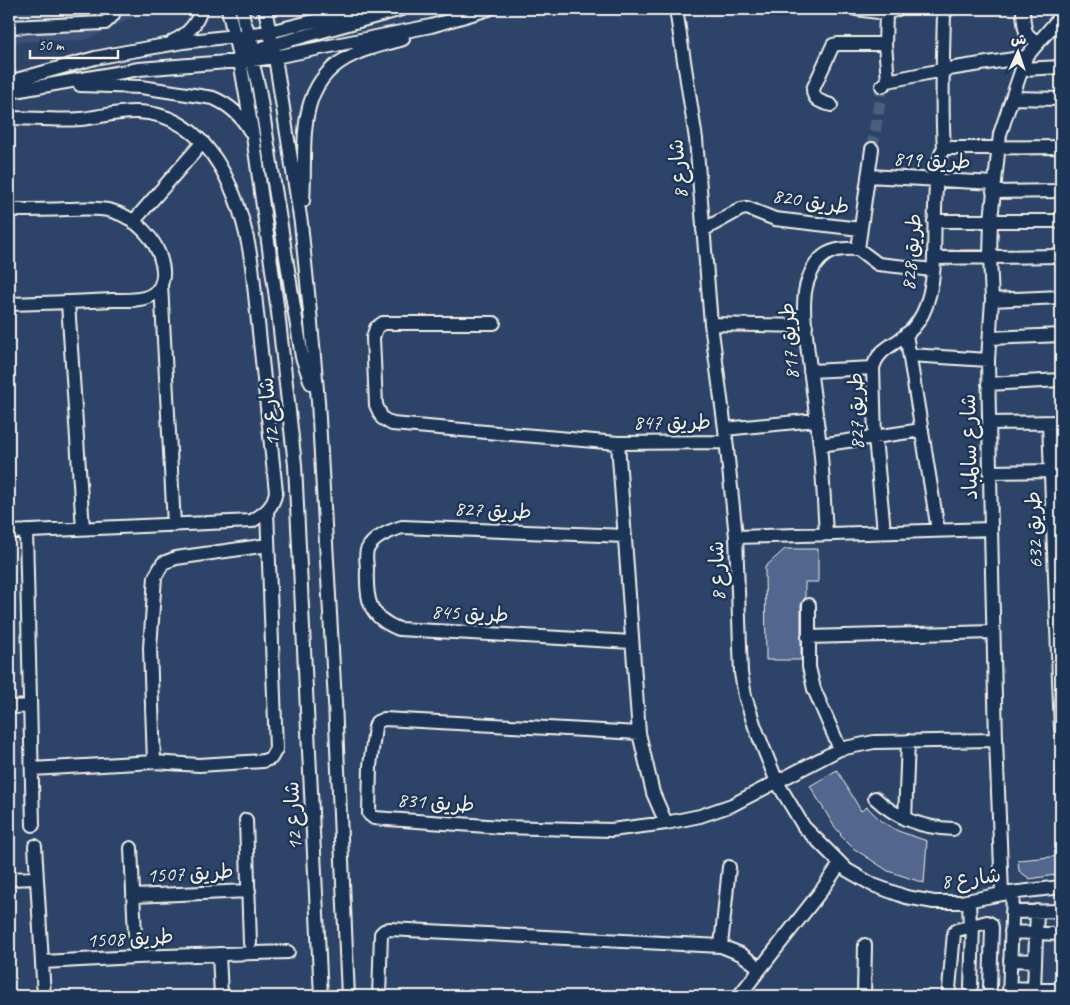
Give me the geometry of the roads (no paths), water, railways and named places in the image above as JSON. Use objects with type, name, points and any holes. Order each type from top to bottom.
[{"type":"street","points":[[9,27],[105,23],[113,15],[114,9]]},
{"type":"street","points":[[157,46],[171,42],[185,34],[196,22],[202,9]]},
{"type":"street","points":[[228,9],[234,36],[250,56]]},
{"type":"street","points":[[242,9],[249,34],[250,56],[259,90],[302,357],[318,401]]},
{"type":"street","points":[[265,9],[274,51],[301,223],[318,401],[335,702],[348,996]]},
{"type":"street","points":[[9,82],[96,58],[157,46],[269,32],[363,9]]},
{"type":"street","points":[[274,51],[402,9]]},
{"type":"street","points":[[9,92],[132,70],[250,56],[431,26],[489,9]]},
{"type":"street","name":"شارع 8","points":[[670,9],[677,15],[696,139],[711,324],[725,429],[736,537],[740,673],[755,727],[778,782],[804,826],[847,870],[873,885],[906,897],[934,902],[969,901],[1061,887]]},
{"type":"street","points":[[856,9],[892,11],[885,44],[885,84],[942,70],[1024,63],[1061,67]]},
{"type":"street","name":"طريق 828","points":[[906,334],[918,322],[926,308],[931,290],[934,264],[934,221],[937,181],[940,152],[944,148],[942,70],[944,13],[949,9]]},
{"type":"street","points":[[1023,14],[1025,32],[1031,39],[1039,42]]},
{"type":"street","name":"شارع سالمباد","points":[[1009,992],[1012,912],[1007,894],[996,740],[993,632],[988,384],[992,300],[991,220],[1000,134],[1024,63],[1061,16]]},
{"type":"street","points":[[301,223],[307,115],[310,101],[324,76],[333,67],[355,54],[418,34],[431,26]]},
{"type":"street","points":[[831,105],[817,100],[813,89],[831,48],[835,44],[885,44]]},
{"type":"street","name":"شارع 12","points":[[250,56],[253,136],[278,312],[295,466],[321,996]]},
{"type":"street","points":[[48,86],[141,87],[213,98],[238,114],[253,136]]},
{"type":"street","points":[[1012,98],[1061,99]]},
{"type":"street","points":[[9,118],[79,119],[136,111],[146,112],[173,120],[203,142],[231,188],[241,213],[248,240],[254,276],[276,492],[274,501],[267,511],[252,521],[242,523],[9,532]]},
{"type":"street","points":[[133,222],[203,142]]},
{"type":"street","points":[[944,148],[1061,147]]},
{"type":"street","points":[[872,149],[858,249],[878,264],[934,264],[990,257],[1061,256]]},
{"type":"street","name":"طريق 819","points":[[868,176],[1061,191]]},
{"type":"street","name":"طريق 820","points":[[703,230],[741,209],[747,208],[775,219],[860,229]]},
{"type":"street","points":[[9,210],[102,209],[124,216],[133,222],[157,247],[164,270],[164,277],[157,291],[144,298],[68,303],[9,304]]},
{"type":"street","points":[[934,221],[1061,221]]},
{"type":"street","name":"طريق 817","points":[[826,533],[820,445],[806,326],[805,294],[814,268],[822,258],[832,250],[844,248],[858,249]]},
{"type":"street","points":[[161,284],[174,525]]},
{"type":"street","points":[[992,300],[1061,297]]},
{"type":"street","points":[[68,303],[83,529]]},
{"type":"street","name":"طريق 847","points":[[494,323],[383,323],[376,328],[373,338],[376,405],[382,418],[392,424],[618,443],[726,442]]},
{"type":"street","points":[[711,324],[806,326]]},
{"type":"street","points":[[906,334],[938,530]]},
{"type":"street","name":"طريق 827","points":[[884,531],[875,438],[874,368],[876,359],[880,354],[906,334]]},
{"type":"street","points":[[990,338],[1061,335]]},
{"type":"street","points":[[910,355],[988,360]]},
{"type":"street","points":[[810,371],[874,368]]},
{"type":"street","points":[[988,384],[1061,380]]},
{"type":"street","points":[[725,429],[816,420]]},
{"type":"street","points":[[989,423],[1055,423]]},
{"type":"street","name":"طريق 632","points":[[1055,423],[1051,471],[1057,522],[1061,730]]},
{"type":"street","points":[[820,445],[922,430]]},
{"type":"street","points":[[618,443],[639,733],[653,793],[666,823]]},
{"type":"street","points":[[990,472],[1051,471]]},
{"type":"street","points":[[32,769],[154,762],[199,764],[263,761],[271,758],[276,749],[267,511]]},
{"type":"street","name":"طريق 827","points":[[367,551],[385,533],[411,526],[625,536]]},
{"type":"street","points":[[736,537],[991,529]]},
{"type":"street","points":[[26,531],[33,825]]},
{"type":"street","points":[[154,762],[150,648],[155,577],[162,563],[176,558],[268,545]]},
{"type":"street","name":"طريق 845","points":[[367,551],[366,592],[368,601],[384,622],[399,628],[632,642]]},
{"type":"street","points":[[809,605],[809,667],[814,689],[840,749]]},
{"type":"street","points":[[808,637],[993,632]]},
{"type":"street","points":[[9,707],[30,706]]},
{"type":"street","name":"طريق 831","points":[[639,733],[384,720],[377,722],[374,727],[370,766],[369,814],[374,818],[501,827],[611,830],[666,823],[700,816],[732,805],[840,749],[874,742],[996,740]]},
{"type":"street","points":[[904,819],[908,741]]},
{"type":"street","points":[[875,798],[904,819],[936,828],[953,829]]},
{"type":"street","name":"طريق 1507","points":[[246,820],[250,943]]},
{"type":"street","points":[[35,846],[44,996]]},
{"type":"street","name":"طريق 1507","points":[[131,848],[136,957]]},
{"type":"street","points":[[756,996],[742,992],[840,864]]},
{"type":"street","points":[[721,946],[729,867]]},
{"type":"street","points":[[9,879],[36,878]]},
{"type":"street","name":"طريق 1507","points":[[133,896],[249,891]]},
{"type":"street","points":[[969,901],[971,987]]},
{"type":"street","points":[[1012,912],[1061,911]]},
{"type":"street","points":[[1034,989],[1036,912]]},
{"type":"street","points":[[949,990],[954,933],[957,930],[987,922],[992,926],[990,987]]},
{"type":"street","points":[[379,996],[381,934],[384,930],[389,929],[721,946],[742,954],[760,968]]},
{"type":"street","points":[[1011,932],[1061,934]]},
{"type":"street","points":[[864,945],[864,996]]},
{"type":"street","name":"طريق 1508","points":[[42,962],[288,952]]},
{"type":"street","points":[[219,954],[221,996]]},
{"type":"street","points":[[1010,960],[1035,961]]},
{"type":"street","points":[[1009,992],[1034,989],[1061,990]]},
{"type":"tunnel","points":[[872,149],[882,86]]}]
